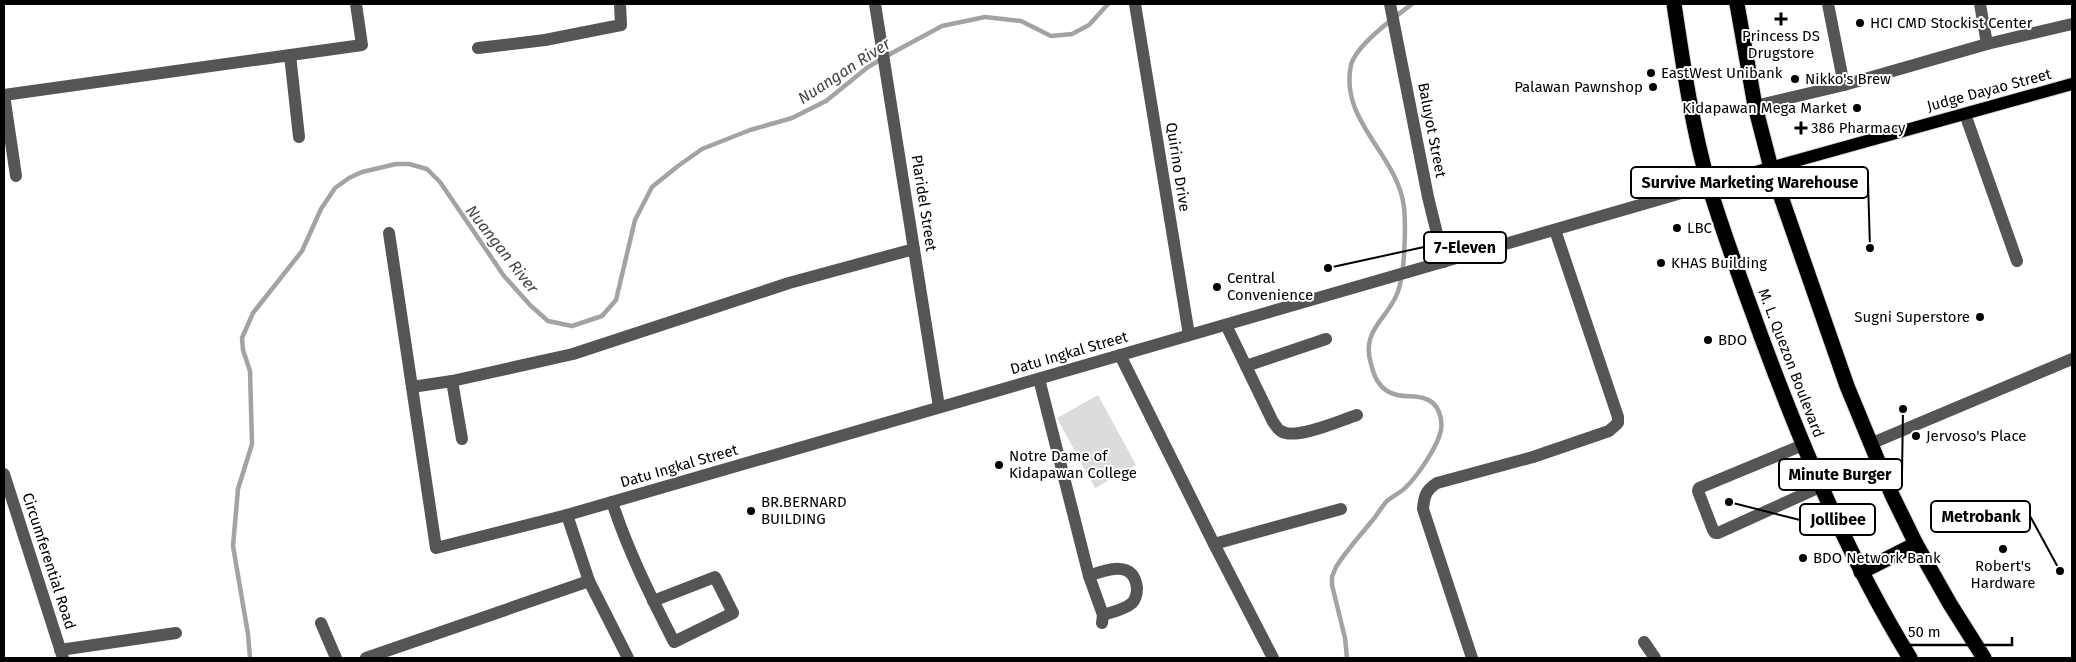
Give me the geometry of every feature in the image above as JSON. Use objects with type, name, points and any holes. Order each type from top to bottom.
[{"type":"highway","name":"M. L. Quezon Boulevard","points":[[1674,4],[1694,119],[1709,185],[1746,295],[1788,410],[1803,445],[1861,572],[1910,658]]},
{"type":"highway","points":[[1737,4],[1755,106],[1771,168],[1806,274],[1870,444],[1916,544],[1950,604],[1984,658]]},
{"type":"highway","points":[[1861,572],[1916,544]]},
{"type":"main road","name":"Judge Dayao Street","points":[[1709,185],[2072,84]]},
{"type":"street","points":[[16,176],[4,95],[362,45],[356,4]]},
{"type":"street","points":[[478,48],[545,40],[622,25],[620,4]]},
{"type":"street","name":"Plaridel Street","points":[[875,4],[939,407]]},
{"type":"street","name":"Quirino Drive","points":[[1135,4],[1189,335]]},
{"type":"street","name":"Baluyot Street","points":[[1390,4],[1428,198],[1444,262]]},
{"type":"street","points":[[1828,4],[1844,84]]},
{"type":"street","points":[[1980,4],[1987,44]]},
{"type":"street","points":[[1755,106],[1844,84],[1987,44],[2072,24]]},
{"type":"street","points":[[290,55],[299,137]]},
{"type":"street","points":[[1965,114],[2017,261]]},
{"type":"street","name":"Datu Ingkal Street","points":[[412,387],[436,548],[567,515],[1709,185]]},
{"type":"street","points":[[1472,658],[1423,509],[1424,497],[1428,489],[1437,483],[1533,457],[1609,431],[1618,423],[1618,417],[1555,230]]},
{"type":"street","points":[[389,233],[412,387],[573,354],[789,283],[914,249]]},
{"type":"street","points":[[1226,325],[1273,422],[1281,431],[1291,434],[1301,433],[1357,415]]},
{"type":"street","points":[[1246,366],[1326,338]]},
{"type":"street","points":[[1120,355],[1273,658]]},
{"type":"street","points":[[1870,444],[2072,358]]},
{"type":"street","points":[[1039,379],[1089,576],[1103,619],[1133,602],[1137,595],[1134,576],[1126,570],[1109,568],[1089,576]]},
{"type":"street","points":[[452,380],[462,439]]},
{"type":"street","points":[[1803,445],[1699,488],[1698,492],[1713,530],[1715,533],[1718,533],[1822,486]]},
{"type":"street","name":"Circumferential Road","points":[[4,474],[61,654]]},
{"type":"street","points":[[612,502],[620,526],[653,601],[674,642],[733,613],[715,577],[653,601]]},
{"type":"street","points":[[1214,544],[1341,509]]},
{"type":"street","points":[[567,515],[589,581],[628,658]]},
{"type":"street","points":[[366,658],[589,581]]},
{"type":"street","points":[[321,623],[336,658]]},
{"type":"street","points":[[61,654],[176,633]]},
{"type":"street","points":[[1644,642],[1655,658]]},
{"type":"shaded area","points":[[1098,395],[1136,465],[1095,488],[1057,418]]},
{"type":"waterway","name":"Nuangan River","points":[[250,658],[248,634],[233,546],[238,489],[252,444],[250,371],[243,350],[242,338],[253,313],[302,251],[321,209],[335,188],[362,172],[396,164],[409,164],[427,169],[440,182],[504,276],[530,305],[548,321],[572,326],[602,316],[616,300],[635,220],[652,187],[702,149],[750,130],[792,118],[826,101],[868,67],[942,26],[985,17],[1021,21],[1051,36],[1072,34],[1089,25],[1108,4]]},
{"type":"waterway","points":[[1347,658],[1345,638],[1332,585],[1332,577],[1336,567],[1385,503],[1403,490],[1415,477],[1431,452],[1441,430],[1439,411],[1434,404],[1421,398],[1389,392],[1377,380],[1371,364],[1369,343],[1372,334],[1392,303],[1400,286],[1404,251],[1404,207],[1400,188],[1392,171],[1361,121],[1353,104],[1350,85],[1351,65],[1360,49],[1377,32],[1412,4]]},
{"type":"place","name":"Princess DS Drugstore","points":[[1781,19]]},
{"type":"place","name":"HCI CMD Stockist Center","points":[[1860,23]]},
{"type":"place","name":"EastWest Unibank","points":[[1651,73]]},
{"type":"place","name":"Nikko's Brew","points":[[1795,79]]},
{"type":"place","name":"Palawan Pawnshop","points":[[1653,87]]},
{"type":"place","name":"Kidapawan Mega Market","points":[[1857,108]]},
{"type":"place","name":"386 Pharmacy","points":[[1801,128]]},
{"type":"place","name":"LBC","points":[[1677,228]]},
{"type":"place","name":"Survive Marketing Warehouse","points":[[1870,248]]},
{"type":"place","name":"KHAS Building","points":[[1661,263]]},
{"type":"place","name":"7-Eleven","points":[[1328,268]]},
{"type":"place","name":"Central Convenience","points":[[1217,287]]},
{"type":"place","name":"Sugni Superstore","points":[[1980,317]]},
{"type":"place","name":"BDO","points":[[1708,340]]},
{"type":"place","name":"Minute Burger","points":[[1903,409]]},
{"type":"place","name":"Jervoso's Place","points":[[1916,436]]},
{"type":"place","name":"Notre Dame of Kidapawan College","points":[[999,465]]},
{"type":"place","name":"Jollibee","points":[[1729,502]]},
{"type":"place","name":"BR.BERNARD BUILDING","points":[[751,511]]},
{"type":"place","name":"Robert's Hardware","points":[[2003,549]]},
{"type":"place","name":"BDO Network Bank","points":[[1803,558]]},
{"type":"place","name":"Metrobank","points":[[2060,571]]}]
